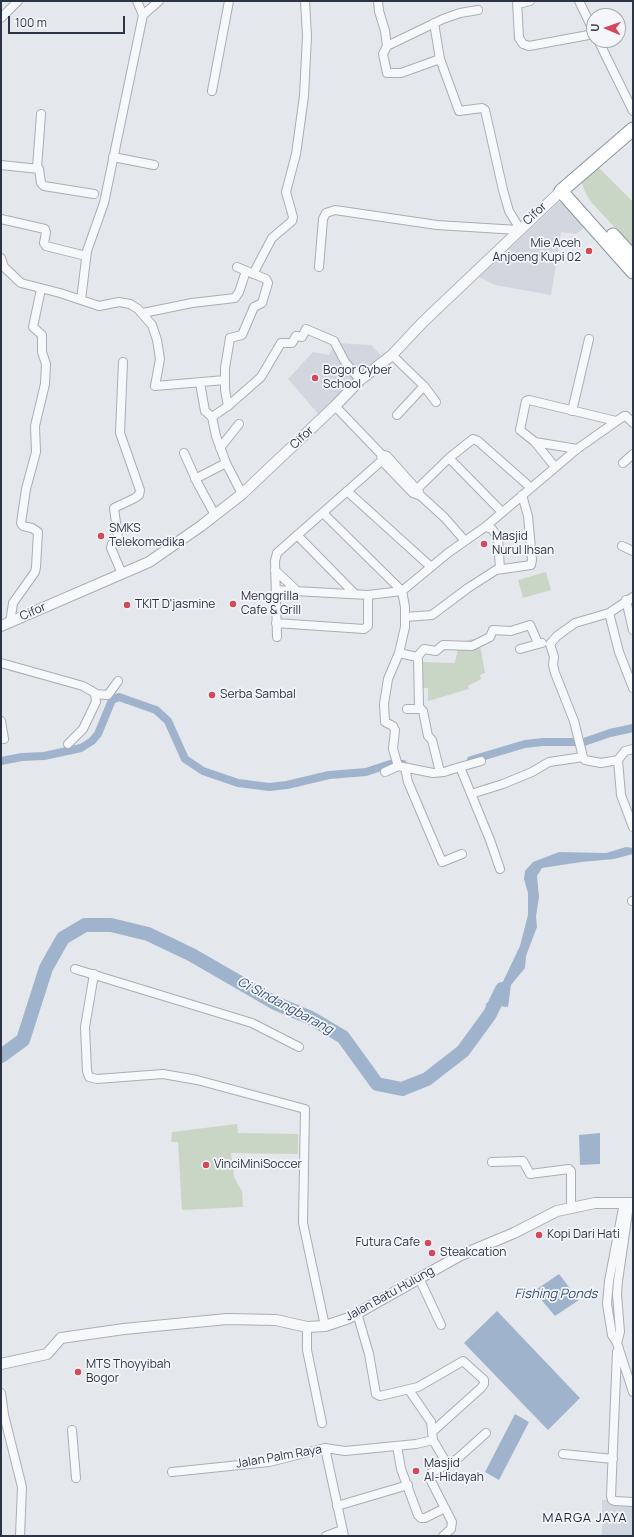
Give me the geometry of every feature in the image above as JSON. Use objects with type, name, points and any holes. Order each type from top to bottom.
[{"type":"highway","points":[[564,188],[594,164],[633,129]]},
{"type":"highway","points":[[564,188],[633,256]]},
{"type":"highway","points":[[564,188],[633,272]]},
{"type":"street","points":[[1,18],[18,1]]},
{"type":"street","points":[[81,300],[86,256],[104,203],[143,15],[137,1]]},
{"type":"street","points":[[143,15],[159,1]]},
{"type":"street","points":[[212,91],[229,1]]},
{"type":"street","points":[[143,313],[192,302],[235,298],[249,272],[272,238],[292,221],[293,217],[286,192],[296,154],[304,96],[307,36],[305,1]]},
{"type":"street","points":[[378,1],[387,46]]},
{"type":"street","points":[[530,1],[517,2],[519,38],[523,44],[529,46],[586,35]]},
{"type":"street","points":[[579,1],[586,16]]},
{"type":"street","points":[[440,59],[401,73],[387,73],[384,66],[383,54],[387,46],[434,23],[454,15],[478,10]]},
{"type":"street","points":[[434,23],[440,59],[459,111],[482,108],[485,110],[503,190],[509,211],[519,229]]},
{"type":"street","points":[[602,48],[633,111]]},
{"type":"street","points":[[41,114],[37,168],[40,172],[41,183],[44,186],[94,194]]},
{"type":"street","points":[[113,157],[154,165]]},
{"type":"street","points":[[1,165],[37,168]]},
{"type":"street","name":"Cifor","points":[[5,624],[149,562],[242,494],[335,406],[360,380],[392,355],[423,322],[519,229],[564,188]]},
{"type":"street","points":[[319,267],[323,219],[326,213],[335,210],[437,225],[519,229]]},
{"type":"street","points":[[1,220],[45,229],[46,232],[44,243],[46,246],[86,256]]},
{"type":"street","points":[[1,258],[4,267],[17,280],[41,289],[99,306],[119,302],[130,304],[143,313],[152,325],[160,351],[156,386],[225,380]]},
{"type":"street","points":[[228,406],[225,380],[230,338],[242,335],[254,307],[262,303],[268,281],[237,267]]},
{"type":"street","points":[[5,624],[13,603],[35,572],[36,567],[38,532],[32,528],[23,526],[21,523],[26,489],[36,452],[35,426],[45,384],[46,364],[42,352],[42,333],[33,327],[41,289]]},
{"type":"street","points":[[212,417],[228,406],[261,377],[281,343],[285,341],[292,343],[296,336],[302,337],[306,329],[334,341],[345,362],[360,380]]},
{"type":"street","points":[[572,411],[589,339]]},
{"type":"street","points":[[392,355],[424,386],[436,402]]},
{"type":"street","points":[[122,574],[111,548],[112,544],[117,541],[118,538],[114,508],[135,498],[139,495],[140,490],[120,432],[124,362]]},
{"type":"street","points":[[200,383],[205,411],[212,417],[220,448],[242,494]]},
{"type":"street","points":[[397,415],[424,386]]},
{"type":"street","points":[[556,467],[535,442],[520,430],[526,401],[529,400],[616,421]]},
{"type":"street","points":[[335,406],[417,493],[445,518],[465,541]]},
{"type":"street","points":[[276,590],[368,595],[402,591],[431,567],[485,527],[576,449],[625,416],[633,423]]},
{"type":"street","points":[[220,448],[239,424]]},
{"type":"street","points":[[417,493],[449,458],[473,439],[476,439],[530,487]]},
{"type":"street","points":[[535,442],[576,449]]},
{"type":"street","points":[[184,453],[195,479],[215,515]]},
{"type":"street","points":[[623,463],[633,454]]},
{"type":"street","points":[[277,637],[274,561],[277,553],[384,457]]},
{"type":"street","points":[[449,458],[502,512]]},
{"type":"street","points":[[195,479],[226,463]]},
{"type":"street","points":[[347,490],[431,567]]},
{"type":"street","points":[[405,617],[432,615],[478,581],[500,569],[528,566],[532,560],[528,516],[522,495]]},
{"type":"street","points":[[323,513],[402,591],[405,627],[399,653],[388,679],[384,704],[385,722],[393,726],[395,730],[392,749],[408,782],[442,862],[462,854]]},
{"type":"street","points":[[485,527],[492,529],[498,538],[500,569]]},
{"type":"street","points":[[297,536],[355,594]]},
{"type":"street","points":[[622,546],[633,551]]},
{"type":"street","points":[[275,570],[297,591]]},
{"type":"street","points":[[276,622],[364,629],[368,626],[368,595]]},
{"type":"street","points":[[550,644],[556,636],[575,623],[609,614],[630,598]]},
{"type":"street","points":[[630,598],[633,630]]},
{"type":"street","points":[[609,614],[619,652],[633,688]]},
{"type":"street","points":[[417,657],[424,649],[436,651],[444,645],[472,646],[490,637],[493,630],[511,631],[530,626],[538,643]]},
{"type":"street","points":[[520,649],[538,643],[550,644]]},
{"type":"street","points":[[550,644],[554,657],[553,665],[555,673],[579,737],[585,760],[601,763],[618,760],[625,751],[633,749]]},
{"type":"street","points":[[399,653],[417,657]]},
{"type":"street","points":[[417,657],[419,662],[419,709]]},
{"type":"street","points":[[1,663],[83,686],[95,694],[108,695],[118,681]]},
{"type":"street","points":[[68,744],[83,729],[96,702],[95,694]]},
{"type":"street","points":[[407,709],[419,709],[423,711],[428,736],[432,740],[440,770]]},
{"type":"street","points":[[1,721],[4,739]]},
{"type":"street","points":[[471,794],[503,784],[532,772],[549,762],[583,757]]},
{"type":"street","points":[[618,760],[621,795],[633,827]]},
{"type":"street","points":[[385,772],[401,767],[440,770],[460,767],[481,761]]},
{"type":"street","points":[[460,767],[500,869]]},
{"type":"street","points":[[75,969],[252,1023],[299,1047]]},
{"type":"street","points":[[94,974],[85,1027],[86,1065],[89,1077],[97,1079],[163,1074],[197,1080],[305,1109],[302,1223],[325,1326]]},
{"type":"street","points":[[492,1162],[523,1161],[530,1174],[569,1169],[571,1171],[571,1207]]},
{"type":"street","name":"Jalan Batu Hulung","points":[[1,1364],[47,1354],[61,1338],[124,1329],[227,1319],[276,1320],[307,1327],[325,1326],[357,1313],[459,1256],[514,1233],[557,1211],[595,1203],[629,1203]]},
{"type":"street","points":[[629,1203],[618,1281],[617,1306],[620,1332],[617,1346],[612,1500],[633,1502]]},
{"type":"street","points":[[419,1278],[441,1325]]},
{"type":"street","name":"Jalan Palm Raya","points":[[172,1472],[269,1462],[325,1448],[345,1451],[426,1443],[484,1384],[484,1380],[464,1361],[418,1387],[380,1396],[376,1394],[369,1354],[357,1313]]},
{"type":"street","points":[[307,1327],[307,1350],[322,1423]]},
{"type":"street","points":[[617,1346],[633,1392]]},
{"type":"street","points":[[409,1390],[431,1422],[433,1436],[447,1464]]},
{"type":"street","points":[[1,1393],[4,1415],[22,1486],[20,1536]]},
{"type":"street","points":[[72,1430],[76,1478]]},
{"type":"street","points":[[443,1536],[452,1526],[430,1476],[431,1473],[457,1459],[486,1433]]},
{"type":"street","points":[[397,1446],[399,1463],[418,1515],[421,1518],[425,1518],[445,1508]]},
{"type":"street","points":[[325,1448],[343,1533],[329,1536]]},
{"type":"street","points":[[563,1454],[613,1459]]},
{"type":"street","points":[[337,1506],[408,1485]]},
{"type":"shaded area","points":[[559,202],[576,210],[589,224],[576,234],[561,232],[551,295],[495,285],[479,277]]},
{"type":"shaded area","points":[[335,343],[371,345],[381,355],[320,416],[288,379],[313,352],[329,355]]},
{"type":"shaded area","points":[[602,1500],[633,1500],[633,1536],[602,1536]]},
{"type":"green space","points":[[597,166],[633,202],[633,247],[591,202],[584,190],[581,179]]},
{"type":"green space","points":[[546,572],[551,590],[523,598],[518,580]]},
{"type":"green space","points":[[488,636],[480,645],[485,673],[480,675],[481,679],[468,686],[469,689],[428,701],[428,688],[423,688],[423,662],[455,663],[459,642]]},
{"type":"green space","name":"VinciMiniSoccer","points":[[237,1124],[238,1133],[298,1134],[298,1154],[231,1153],[234,1177],[242,1191],[243,1207],[182,1210],[178,1142],[171,1142],[172,1132]]},
{"type":"water","points":[[626,847],[633,848],[633,854],[614,859],[542,868],[537,876],[539,897],[536,916],[537,927],[526,956],[525,968],[511,985],[508,1007],[485,1005],[498,992],[520,946],[528,915],[528,893],[524,879],[525,871],[533,862],[559,852],[606,853]]},
{"type":"water","points":[[600,1133],[600,1164],[580,1165],[579,1135]]},
{"type":"water","name":"Fishing Ponds","points":[[559,1274],[579,1300],[555,1316],[534,1291]]},
{"type":"water","points":[[497,1311],[580,1398],[548,1430],[464,1343]]},
{"type":"water","points":[[515,1414],[529,1422],[499,1480],[485,1472]]},
{"type":"waterway","points":[[1,761],[22,757],[44,756],[81,748],[92,741],[98,734],[112,700],[119,697],[156,710],[168,721],[185,759],[203,771],[238,783],[269,787],[287,785],[329,775],[366,772],[390,764],[403,764]]},
{"type":"waterway","points":[[471,760],[525,744],[543,742],[584,742],[610,733],[633,728]]},
{"type":"waterway","name":"Ci Sindangbarang","points":[[1,1056],[23,1040],[46,968],[63,938],[85,925],[111,925],[148,934],[192,955],[275,1003],[311,1018],[343,1037],[377,1084],[402,1089],[427,1079],[463,1051],[490,1014],[502,989]]},
{"type":"place","name":"Mie Aceh Anjoeng Kupi 02","points":[[589,251]]},
{"type":"place","name":"Bogor Cyber School","points":[[315,378]]},
{"type":"place","name":"SMKS Telekomedika","points":[[101,536]]},
{"type":"place","name":"Masjid Nurul Ihsan","points":[[484,544]]},
{"type":"place","name":"Menggrilla Cafe & Grill","points":[[233,604]]},
{"type":"place","name":"TKIT D'jasmine","points":[[127,605]]},
{"type":"place","name":"Serba Sambal","points":[[212,695]]},
{"type":"place","name":"VinciMiniSoccer","points":[[206,1165]]},
{"type":"place","name":"Kopi Dari Hati","points":[[539,1235]]},
{"type":"place","name":"Futura Cafe","points":[[428,1243]]},
{"type":"place","name":"Steakcation","points":[[432,1253]]},
{"type":"place","name":"MTS Thoyyibah Bogor","points":[[78,1372]]},
{"type":"place","name":"Masjid Al-Hidayah","points":[[416,1471]]},
{"type":"district","name":"MARGA JAYA","points":[[585,1518]]}]
